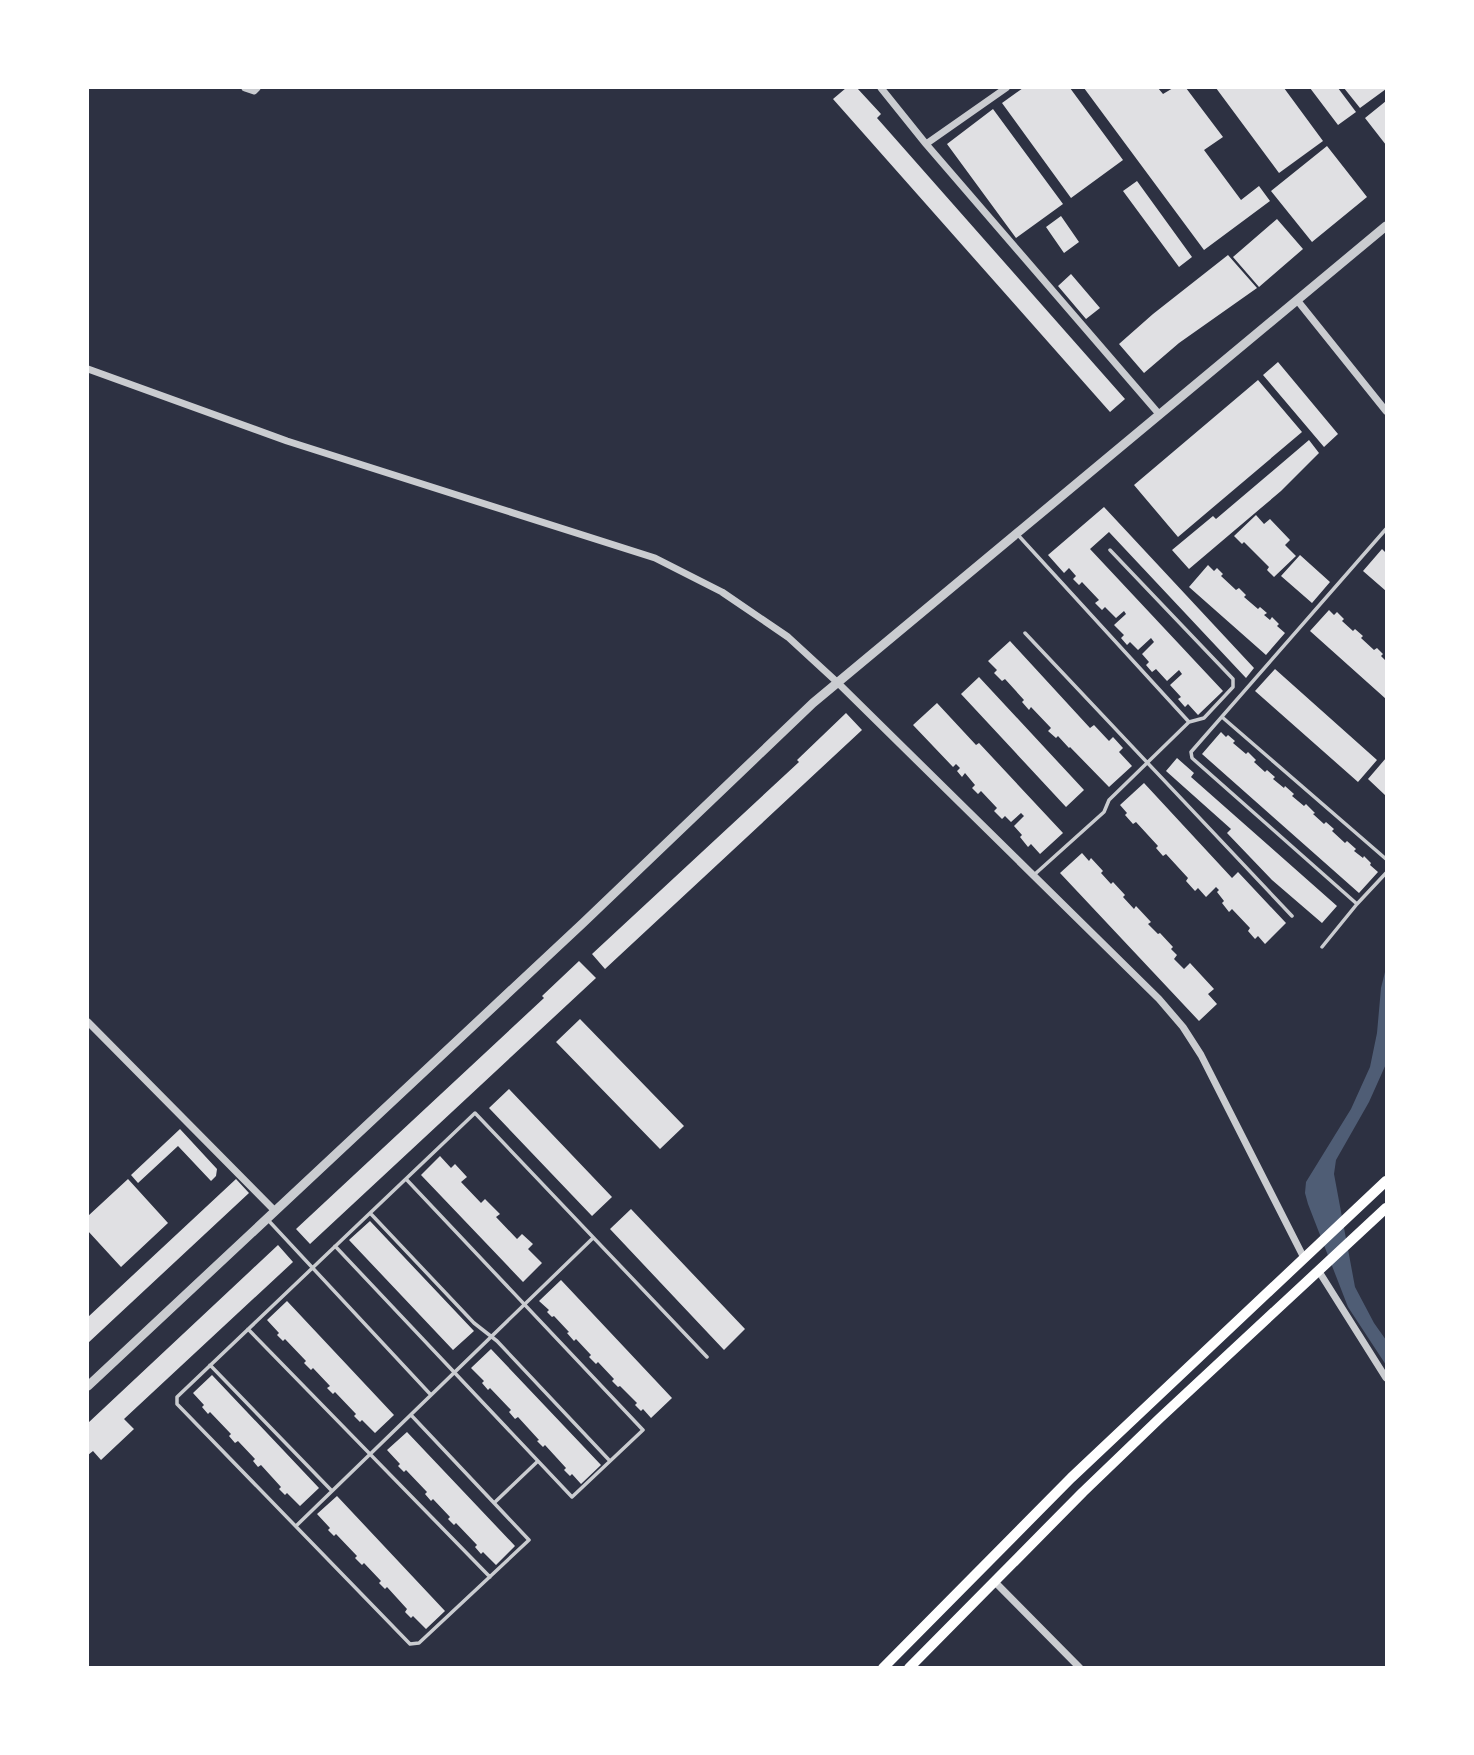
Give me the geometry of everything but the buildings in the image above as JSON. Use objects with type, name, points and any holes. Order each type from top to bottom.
[{"type":"main road","points":[[883,1668],[1071,1478],[1387,1181]]},
{"type":"main road","points":[[909,1668],[1160,1418],[1387,1208]]},
{"type":"street","points":[[245,88],[254,91],[257,88]]},
{"type":"street","points":[[881,88],[1159,414]]},
{"type":"street","points":[[926,144],[1006,88]]},
{"type":"street","points":[[88,1386],[583,923],[813,703],[1387,226]]},
{"type":"street","points":[[1297,300],[1387,411]]},
{"type":"street","points":[[88,369],[287,441],[655,558],[722,592],[788,637],[1159,999],[1183,1027],[1201,1055],[1304,1258]]},
{"type":"street","points":[[88,1022],[275,1211]]},
{"type":"street","points":[[1321,1268],[1387,1378]]},
{"type":"street","points":[[994,1581],[1080,1668]]},
{"type":"lane","points":[[1357,904],[1192,758],[1191,752],[1387,528]]},
{"type":"lane","points":[[1017,533],[1189,722]]},
{"type":"lane","points":[[1034,876],[1104,812],[1109,800],[1189,722],[1204,718],[1233,687],[1233,679],[1110,550]]},
{"type":"lane","points":[[1025,633],[1292,916]]},
{"type":"lane","points":[[1222,717],[1387,859]]},
{"type":"lane","points":[[1322,947],[1387,873]]},
{"type":"lane","points":[[411,1415],[529,1540],[419,1643],[410,1644],[177,1404],[177,1397],[475,1113],[707,1357]]},
{"type":"lane","points":[[335,1246],[572,1497],[643,1430],[406,1179]]},
{"type":"lane","points":[[370,1213],[610,1461]]},
{"type":"lane","points":[[267,1219],[431,1395]]},
{"type":"lane","points":[[296,1527],[593,1237]]},
{"type":"lane","points":[[248,1329],[490,1577]]},
{"type":"lane","points":[[210,1365],[332,1491]]},
{"type":"lane","points":[[494,1503],[538,1461]]},
{"type":"water","points":[[1386,968],[1386,1064],[1369,1102],[1336,1160],[1334,1174],[1355,1287],[1386,1340],[1386,1365],[1348,1307],[1305,1193],[1306,1182],[1351,1109],[1370,1067]]}]
